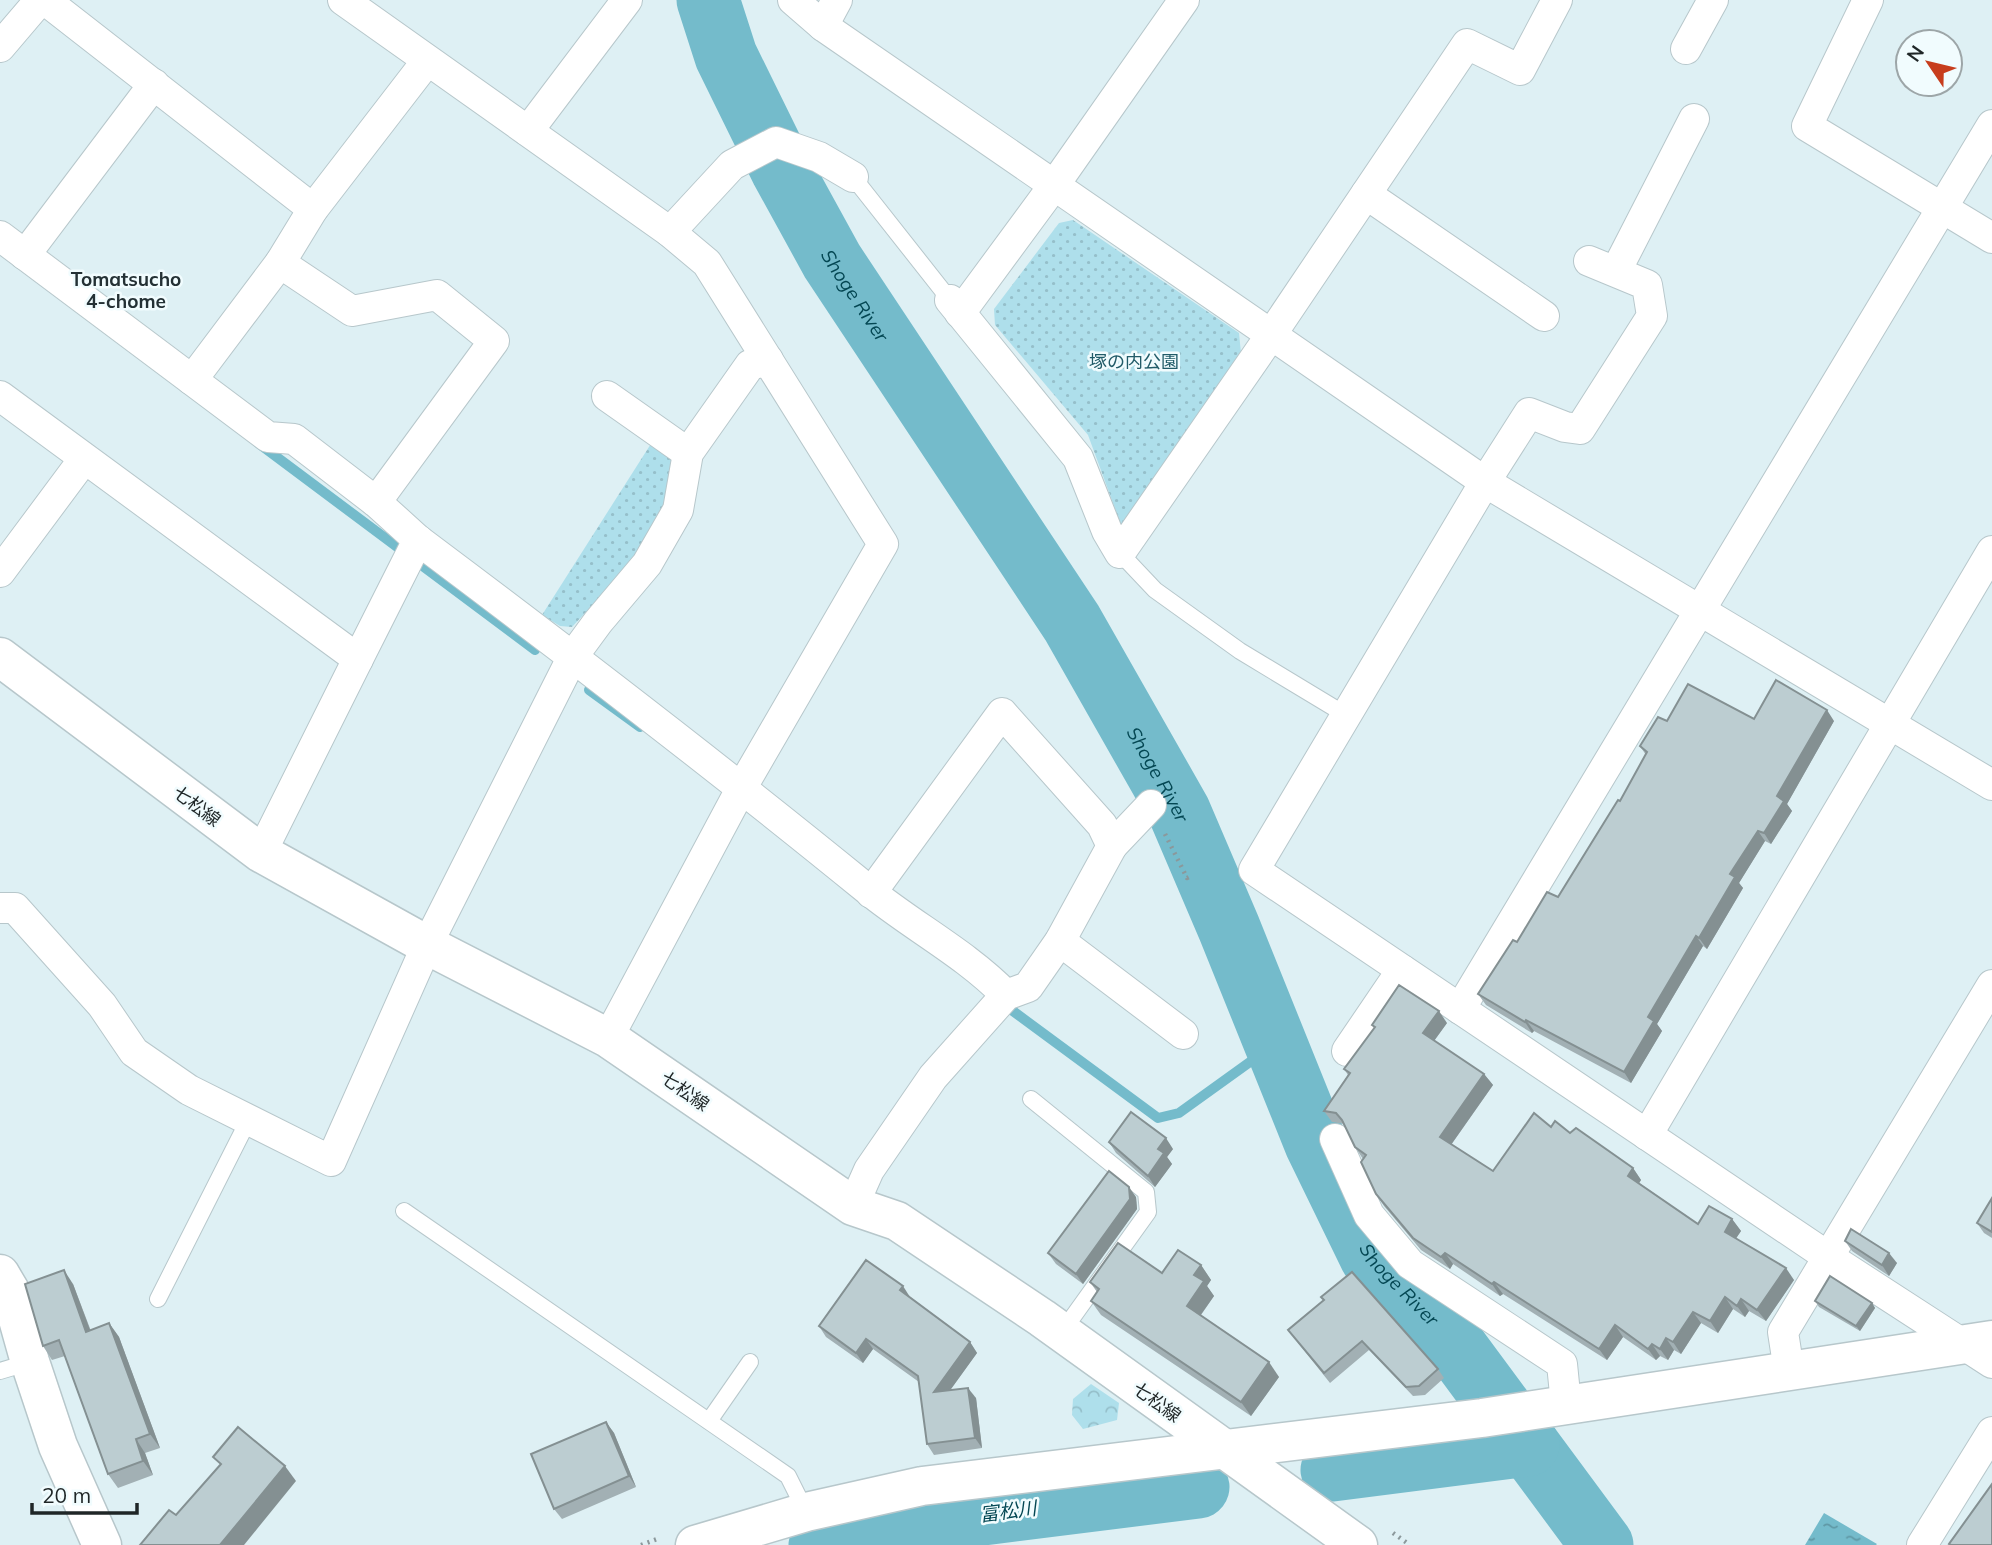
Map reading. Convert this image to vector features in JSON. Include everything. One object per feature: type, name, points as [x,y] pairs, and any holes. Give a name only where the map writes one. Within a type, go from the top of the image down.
[{"type":"street","points":[[0,47],[40,0]]},
{"type":"street","points":[[45,0],[313,209]]},
{"type":"street","points":[[343,0],[670,232],[707,263],[883,544],[742,787],[608,1038]]},
{"type":"street","points":[[528,131],[627,0]]},
{"type":"street","points":[[793,0],[830,13],[1055,184],[1485,482],[1992,785]]},
{"type":"street","points":[[1184,0],[1055,184],[955,306],[1078,458],[1107,531],[1120,552],[1271,335],[1467,44],[1520,70],[1557,0]]},
{"type":"street","points":[[1686,49],[1713,0]]},
{"type":"street","points":[[1868,0],[1807,125],[1992,238]]},
{"type":"street","points":[[192,380],[280,263],[313,209],[427,61]]},
{"type":"street","points":[[25,255],[154,84]]},
{"type":"street","points":[[1694,119],[1602,266],[1647,285],[1652,316],[1580,429],[1565,427],[1529,413],[1485,482],[1254,870],[1827,1256],[1982,1349]]},
{"type":"street","points":[[1460,1009],[1992,125]]},
{"type":"street","points":[[670,232],[732,165],[776,142],[819,157],[852,177]]},
{"type":"street","points":[[1366,194],[1544,316]]},
{"type":"street","points":[[0,236],[268,437],[293,439],[376,502],[418,540],[742,787],[871,893],[989,977],[1000,1000]]},
{"type":"street","points":[[280,263],[352,311],[437,295],[494,341],[376,502]]},
{"type":"street","points":[[0,908],[16,908],[102,1005],[134,1052],[189,1090],[331,1161],[427,945],[573,656],[597,621],[647,564],[678,510],[688,453],[750,365],[768,360]]},
{"type":"street","points":[[0,396],[358,659]]},
{"type":"street","points":[[607,396],[688,453]]},
{"type":"street","points":[[0,572],[85,459]]},
{"type":"street","points":[[261,853],[418,540]]},
{"type":"street","points":[[1647,1135],[1992,551]]},
{"type":"street","name":"七松線","points":[[0,657],[261,853],[427,945],[608,1038],[853,1206],[897,1221],[1062,1332],[1221,1448],[1362,1540]]},
{"type":"street","points":[[871,893],[1003,713],[1102,825],[1112,846]]},
{"type":"street","points":[[853,1206],[869,1170],[933,1077],[1000,1000],[1028,988],[1060,941],[1112,846],[1151,805]]},
{"type":"street","points":[[1060,941],[1183,1034]]},
{"type":"street","points":[[1348,1051],[1402,970]]},
{"type":"street","points":[[1788,1371],[1783,1332],[1992,985]]},
{"type":"street","points":[[1335,1139],[1369,1214],[1410,1264],[1562,1364],[1558,1406]]},
{"type":"street","points":[[0,1274],[10,1291],[15,1366],[58,1446],[102,1545]]},
{"type":"street","points":[[695,1545],[806,1513],[922,1486],[1482,1418],[1788,1371],[1982,1349]]},
{"type":"street","points":[[1923,1545],[1992,1432]]},
{"type":"lane","points":[[852,177],[955,306]]},
{"type":"lane","points":[[1120,552],[1155,590],[1166,598],[1240,651],[1346,715]]},
{"type":"lane","points":[[1031,1099],[1146,1192],[1148,1212],[1062,1332]]},
{"type":"lane","points":[[158,1299],[248,1121]]},
{"type":"lane","points":[[404,1211],[788,1476],[806,1513]]},
{"type":"lane","points":[[709,1421],[750,1362]]},
{"type":"path","points":[[1151,805],[1187,878],[1189,877]]},
{"type":"path","points":[[1362,1540],[1410,1545]]},
{"type":"green space","name":"塚の内公園","points":[[1073,220],[1239,333],[1241,353],[1121,525],[1088,435],[995,325],[994,309],[1059,223]]},
{"type":"green space","points":[[654,439],[676,464],[665,505],[633,562],[572,627],[560,626],[542,615]]},
{"type":"green space","points":[[1091,1384],[1119,1403],[1117,1420],[1083,1429],[1072,1415],[1073,1399]]},
{"type":"water","points":[[1824,1513],[1877,1544],[1805,1545]]},
{"type":"building","points":[[1776,680],[1827,710],[1777,796],[1784,801],[1764,833],[1758,831],[1730,874],[1735,877],[1648,1017],[1654,1021],[1624,1072],[1526,1020],[1525,1022],[1478,994],[1513,940],[1517,942],[1547,892],[1558,897],[1618,800],[1620,801],[1647,752],[1640,746],[1658,717],[1667,721],[1688,684],[1754,719]]},
{"type":"building","points":[[1399,985],[1439,1011],[1423,1033],[1484,1074],[1440,1137],[1493,1171],[1534,1113],[1551,1127],[1555,1121],[1570,1133],[1576,1128],[1633,1168],[1628,1176],[1698,1224],[1709,1206],[1732,1219],[1725,1232],[1786,1268],[1757,1310],[1741,1299],[1737,1306],[1725,1297],[1710,1321],[1693,1312],[1673,1342],[1666,1338],[1660,1349],[1652,1344],[1648,1349],[1615,1325],[1599,1349],[1494,1282],[1492,1284],[1445,1253],[1441,1257],[1413,1238],[1376,1194],[1361,1162],[1366,1155],[1355,1147],[1342,1120],[1336,1113],[1324,1111],[1350,1073],[1344,1069],[1375,1027],[1372,1025]]},
{"type":"building","points":[[1131,1112],[1166,1138],[1158,1149],[1164,1153],[1148,1176],[1109,1142]]},
{"type":"building","points":[[1109,1171],[1129,1187],[1130,1199],[1076,1274],[1048,1253]]},
{"type":"building","points":[[1992,1198],[1992,1232],[1977,1223]]},
{"type":"building","points":[[1851,1229],[1889,1253],[1882,1265],[1845,1241]]},
{"type":"building","points":[[1118,1243],[1162,1273],[1178,1250],[1201,1265],[1194,1275],[1204,1281],[1187,1306],[1269,1362],[1241,1402],[1091,1301],[1099,1289],[1090,1282]]},
{"type":"building","points":[[866,1260],[903,1286],[900,1290],[970,1342],[934,1392],[968,1388],[975,1438],[927,1444],[918,1376],[866,1339],[856,1353],[819,1326]]},
{"type":"building","points":[[64,1270],[86,1332],[109,1323],[150,1434],[136,1439],[143,1461],[108,1474],[59,1340],[43,1346],[25,1284]]},
{"type":"building","points":[[1352,1272],[1438,1369],[1419,1386],[1406,1387],[1362,1341],[1324,1373],[1288,1330],[1324,1300],[1321,1297]]},
{"type":"building","points":[[1830,1276],[1872,1303],[1856,1326],[1815,1301]]},
{"type":"building","points":[[606,1422],[629,1476],[554,1509],[531,1454]]},
{"type":"building","points":[[238,1427],[285,1466],[220,1545],[140,1545],[169,1510],[176,1515],[221,1464],[213,1457]]},
{"type":"building","points":[[1992,1484],[1992,1545],[1949,1544]]},
{"type":"waterway","name":"Shoge River","points":[[708,0],[726,56],[782,170],[832,261],[1072,623],[1179,811],[1316,1144],[1371,1257],[1443,1330],[1602,1545]]},
{"type":"waterway","points":[[258,443],[535,650]]},
{"type":"waterway","points":[[589,690],[640,727]]},
{"type":"waterway","points":[[1002,1003],[1158,1118],[1179,1113],[1275,1044]]},
{"type":"waterway","name":"富松川","points":[[1332,1470],[1528,1445]]},
{"type":"waterway","name":"富松川","points":[[820,1545],[879,1527],[1198,1487]]},
{"type":"district","name":"Tomatsucho 4-chome","points":[[126,290]]}]
